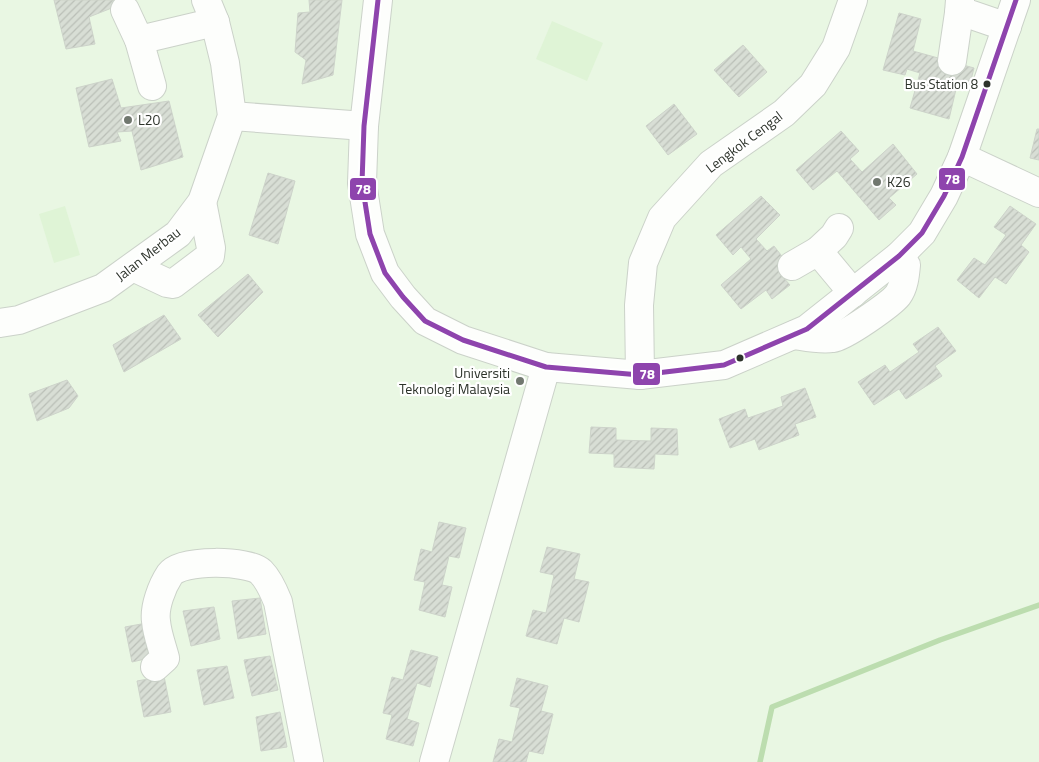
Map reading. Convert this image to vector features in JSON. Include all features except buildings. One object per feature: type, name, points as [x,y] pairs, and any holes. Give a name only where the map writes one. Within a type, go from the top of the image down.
[{"type":"street","points":[[378,0],[364,126],[362,183],[370,234],[384,273],[425,321],[463,340],[546,367],[640,375],[724,364],[794,335],[807,329],[899,256],[922,233],[944,196],[962,157],[1016,0]]},
{"type":"street","name":"Lengkok Cengal","points":[[640,375],[639,305],[643,263],[662,218],[711,164],[784,113],[813,85],[836,48],[853,0]]},
{"type":"street","points":[[959,6],[969,14],[1007,27]]},
{"type":"street","points":[[952,61],[959,6]]},
{"type":"street","points":[[125,10],[142,47],[152,86]]},
{"type":"street","points":[[139,40],[210,11]]},
{"type":"street","name":"Jalan Merbau","points":[[0,323],[19,320],[103,288],[178,234],[202,202],[232,116],[225,63],[210,11]]},
{"type":"street","points":[[232,116],[364,126]]},
{"type":"street","points":[[962,157],[1039,192]]},
{"type":"street","points":[[133,267],[173,284],[210,256],[211,248],[202,202]]},
{"type":"street","points":[[792,266],[818,251],[834,236],[839,228]]},
{"type":"street","points":[[818,251],[853,292]]},
{"type":"street","points":[[794,335],[816,339],[836,338],[869,318],[898,295],[905,280],[906,265],[899,256]]},
{"type":"street","points":[[434,762],[546,367]]},
{"type":"street","points":[[155,667],[165,658],[155,619],[159,597],[171,572],[188,564],[213,563],[238,564],[260,570],[272,588],[278,602],[309,762]]},
{"type":"shaded area","name":"Universiti Teknologi Malaysia","points":[[0,0],[1039,0],[1039,762],[0,762]]},
{"type":"shaded area","points":[[552,21],[603,43],[587,81],[536,59]]},
{"type":"shaded area","points":[[65,206],[80,255],[54,263],[39,214]]},
{"type":"waterway","points":[[760,762],[772,707],[940,640],[1039,605]]},
{"type":"transit line","name":"78","points":[[378,0],[364,126],[362,183],[370,234],[385,273],[403,297],[425,321],[463,340],[546,367],[640,375],[724,365],[807,329],[899,256],[922,233],[944,196],[962,157],[1016,0]]},
{"type":"place","name":"Bus Station 8","points":[[987,84]]},
{"type":"place","name":"L20","points":[[128,120]]},
{"type":"place","name":"K26","points":[[877,182]]},
{"type":"place","name":"Universiti Teknologi Malaysia","points":[[520,381]]}]
